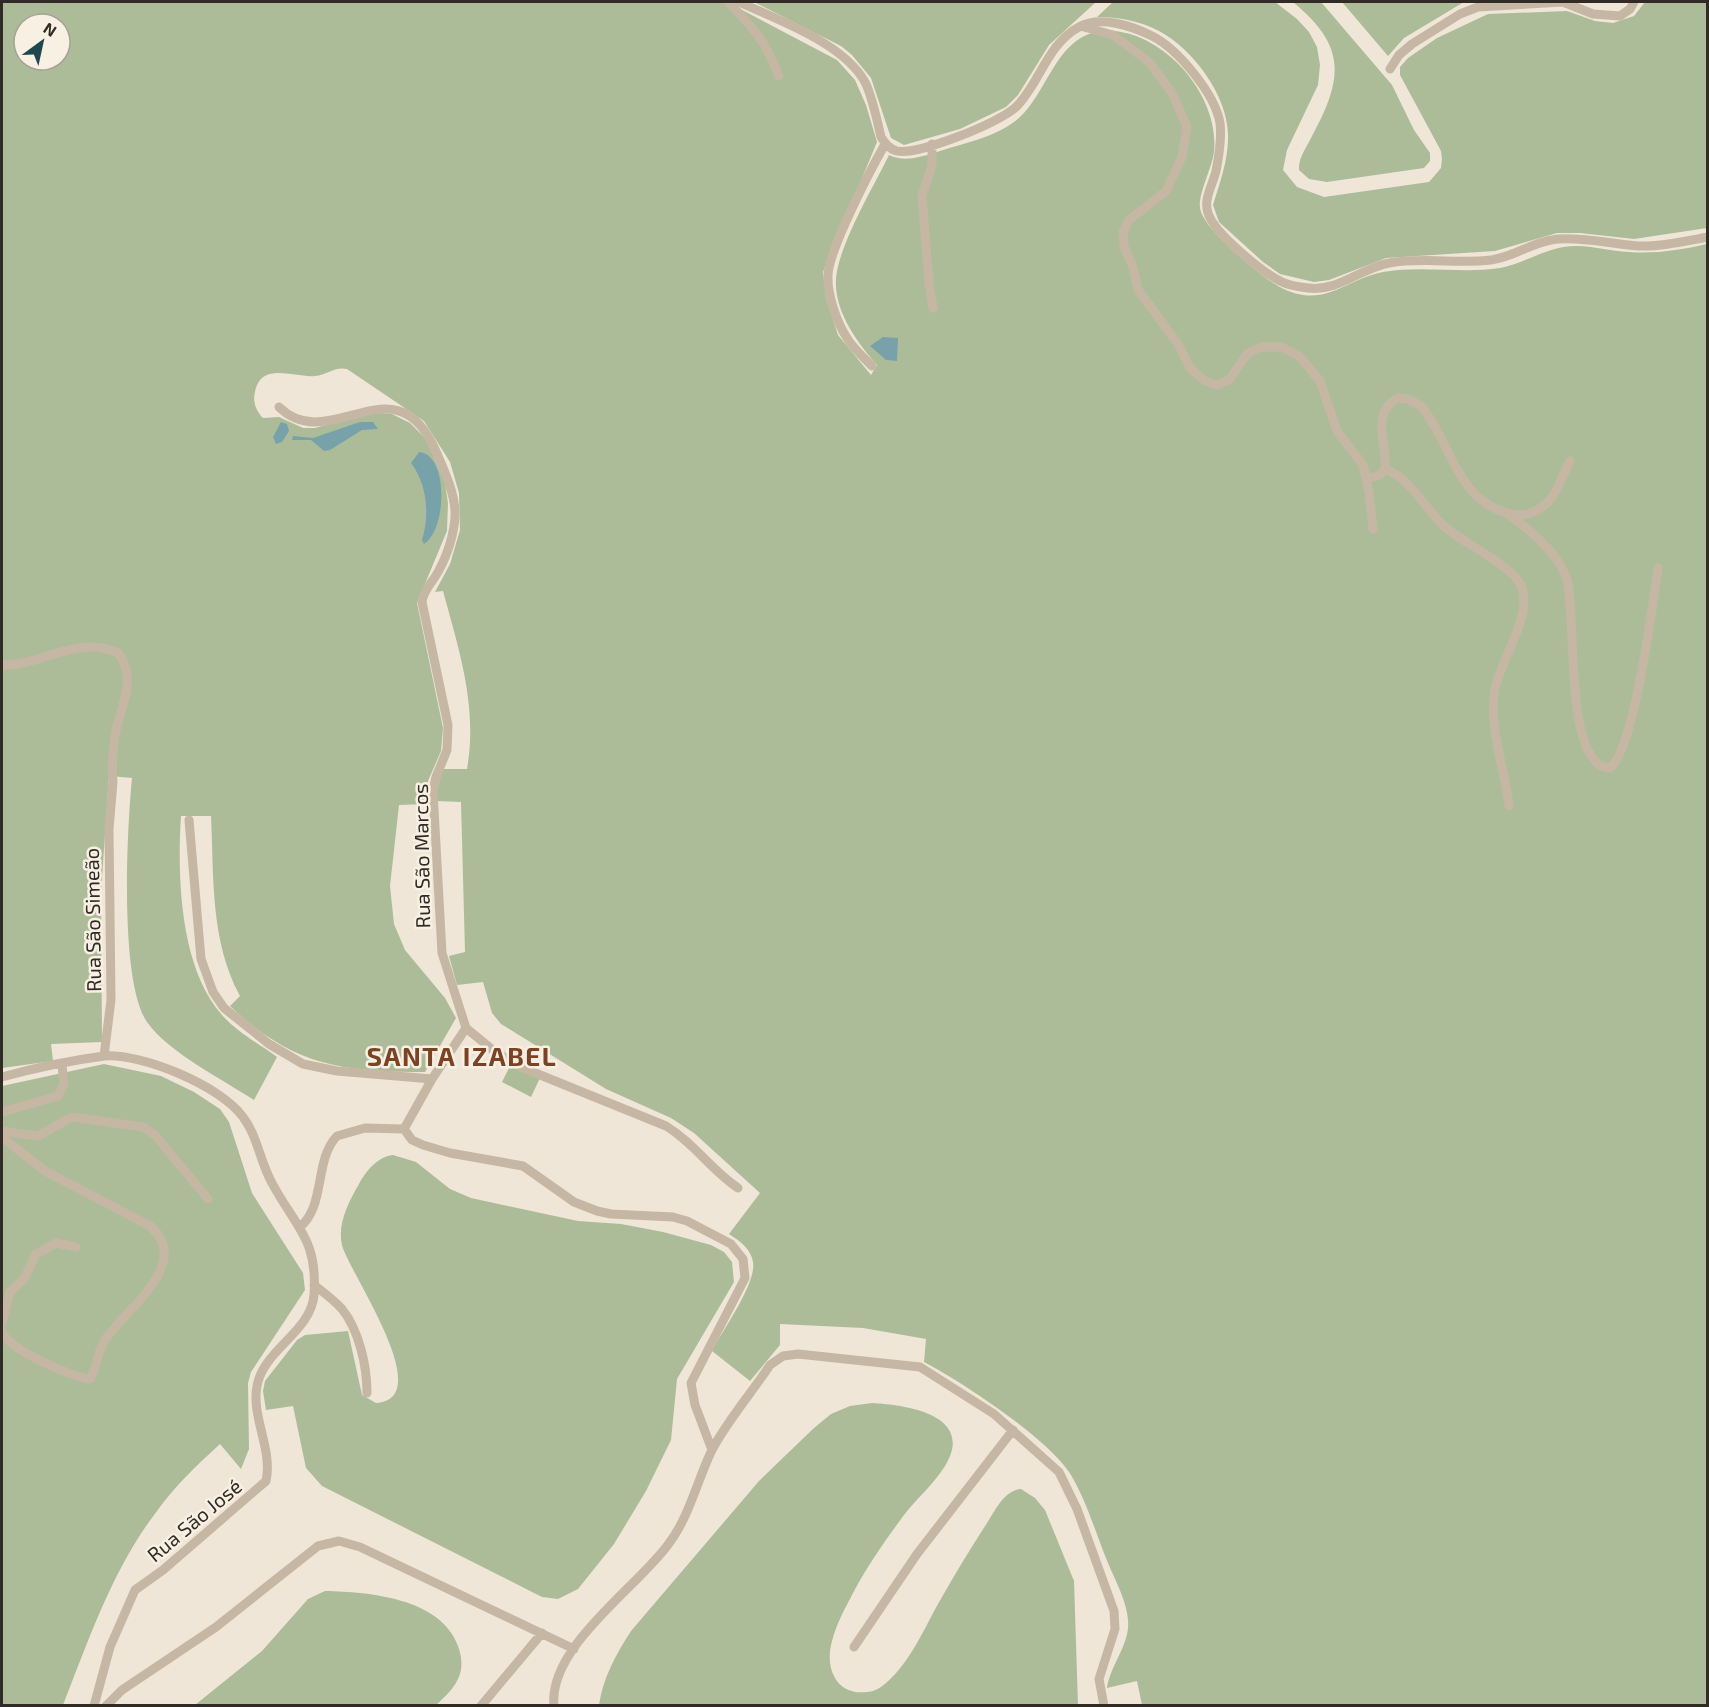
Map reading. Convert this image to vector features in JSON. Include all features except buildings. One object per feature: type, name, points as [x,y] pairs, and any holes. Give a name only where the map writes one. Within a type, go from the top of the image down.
[{"type":"street","points":[[728,2],[750,23],[766,45],[779,76]]},
{"type":"street","points":[[739,2],[837,51],[866,83],[885,144],[899,152],[969,132],[997,121],[1012,111],[1024,98],[1047,59],[1079,27],[1098,22],[1133,28],[1153,36],[1184,63],[1213,104],[1220,123],[1220,148],[1207,200],[1207,211],[1213,224],[1270,275],[1285,283],[1312,289],[1328,288],[1383,264],[1400,261],[1451,263],[1494,260],[1542,241],[1582,239],[1640,246],[1707,237]]},
{"type":"street","points":[[1389,69],[1405,49],[1460,14],[1478,7],[1563,2],[1593,15],[1620,16],[1630,9],[1634,2]]},
{"type":"street","points":[[1079,27],[1113,35],[1149,62],[1172,93],[1187,127],[1182,157],[1166,191],[1129,220],[1123,232],[1122,241],[1132,264],[1138,290],[1178,344],[1190,368],[1204,381],[1217,385],[1229,380],[1247,354],[1261,347],[1281,347],[1299,356],[1320,381],[1337,430],[1360,459],[1367,479],[1373,529]]},
{"type":"street","points":[[872,366],[853,347],[842,329],[829,287],[828,272],[852,211],[885,144]]},
{"type":"street","points":[[932,144],[932,165],[922,196],[933,308]]},
{"type":"street","points":[[1367,479],[1380,475],[1385,469],[1382,420],[1394,400],[1408,399],[1426,413],[1467,486],[1482,501],[1508,514],[1548,549],[1564,574],[1572,604],[1575,695],[1587,752],[1594,762],[1604,767],[1610,768],[1617,761],[1631,720],[1658,568]]},
{"type":"street","name":"Rua São Marcos","points":[[279,407],[292,418],[310,423],[327,422],[375,408],[389,408],[403,413],[415,420],[431,441],[450,490],[455,517],[450,540],[443,563],[422,602],[448,725],[447,750],[433,791],[442,953],[466,1028]]},
{"type":"street","points":[[1508,514],[1528,514],[1547,502],[1570,461]]},
{"type":"street","points":[[1385,469],[1406,479],[1445,527],[1513,575],[1525,595],[1522,618],[1504,658],[1495,690],[1498,748],[1509,806]]},
{"type":"street","name":"Rua São Simeão","points":[[2,665],[22,662],[68,648],[97,648],[118,653],[127,669],[128,683],[114,747],[109,829],[111,1000],[105,1056]]},
{"type":"street","points":[[189,820],[201,959],[208,981],[224,1008],[269,1044],[303,1064],[337,1071],[432,1079]]},
{"type":"street","points":[[404,1129],[432,1079],[466,1028],[494,1051],[523,1068],[674,1130],[691,1144],[712,1169],[738,1188]]},
{"type":"street","points":[[3,1076],[105,1056],[160,1066],[211,1090],[234,1107],[253,1133],[270,1180],[310,1243],[314,1285],[311,1308]]},
{"type":"street","points":[[2,1112],[55,1099],[64,1087],[62,1065]]},
{"type":"street","points":[[2,1131],[38,1136],[72,1117],[143,1127],[155,1135],[208,1199]]},
{"type":"street","points":[[300,1227],[309,1216],[328,1153],[337,1136],[365,1128],[404,1129]]},
{"type":"street","points":[[404,1129],[412,1140],[423,1145],[530,1169],[574,1202],[597,1211],[680,1219],[721,1237],[735,1248],[744,1264],[745,1278],[691,1383],[695,1405],[712,1450]]},
{"type":"street","points":[[2,1137],[45,1171],[150,1226],[160,1239],[163,1252],[157,1281],[104,1340],[90,1379],[22,1353],[4,1339],[2,1332]]},
{"type":"street","points":[[2,1323],[8,1295],[24,1279],[36,1254],[54,1243],[76,1247]]},
{"type":"street","points":[[314,1285],[340,1308],[352,1328],[362,1357],[367,1393]]},
{"type":"street","points":[[311,1308],[316,1301],[323,1298],[340,1308]]},
{"type":"street","name":"Rua São José","points":[[93,1706],[110,1647],[132,1594],[266,1481],[267,1466],[257,1386],[262,1372],[311,1308]]},
{"type":"street","points":[[554,1706],[555,1682],[574,1649],[588,1629],[668,1546],[690,1508],[712,1450],[773,1362],[783,1356],[798,1354],[920,1366],[977,1402],[1013,1430],[1059,1472],[1077,1509],[1113,1604],[1115,1629],[1099,1679],[1104,1706]]},
{"type":"street","points":[[854,1647],[917,1554],[1013,1430]]},
{"type":"street","points":[[106,1706],[123,1690],[216,1627],[315,1548],[330,1542],[343,1541],[355,1545],[574,1649]]},
{"type":"street","points":[[481,1706],[542,1633]]},
{"type":"green space","points":[[2,2],[727,2],[837,60],[855,80],[866,105],[877,142],[823,272],[826,298],[838,335],[871,375],[877,365],[848,325],[839,303],[836,279],[838,265],[850,233],[889,155],[908,159],[921,157],[998,132],[1027,110],[1066,50],[1079,39],[1095,32],[1115,31],[1135,36],[1154,45],[1172,58],[1187,74],[1200,92],[1209,111],[1214,132],[1214,152],[1200,202],[1203,217],[1221,239],[1246,262],[1278,286],[1294,293],[1320,295],[1369,276],[1398,270],[1500,268],[1566,247],[1582,246],[1649,252],[1678,250],[1707,244],[1707,1705],[1142,1705],[1137,1681],[1107,1688],[1127,1636],[1127,1612],[1077,1485],[1060,1461],[1044,1445],[1004,1412],[924,1362],[926,1339],[863,1328],[780,1324],[780,1345],[750,1381],[712,1351],[738,1307],[753,1271],[750,1253],[729,1234],[760,1193],[694,1133],[671,1118],[606,1089],[501,1024],[492,1013],[483,982],[457,985],[449,956],[465,952],[461,802],[436,801],[438,782],[444,769],[467,769],[470,723],[465,679],[455,635],[443,591],[435,592],[450,564],[460,530],[459,493],[450,462],[424,421],[347,369],[315,376],[271,374],[258,382],[254,396],[255,403],[263,418],[279,417],[303,428],[315,428],[374,412],[392,414],[410,423],[426,439],[445,483],[448,503],[447,531],[417,603],[443,728],[441,751],[428,781],[427,804],[399,805],[390,886],[394,924],[405,950],[445,998],[456,1018],[425,1072],[368,1070],[320,1062],[275,1042],[253,1026],[230,1006],[240,996],[230,975],[218,931],[211,816],[181,816],[181,893],[184,921],[197,973],[208,995],[222,1015],[241,1032],[277,1057],[254,1100],[182,1055],[147,1022],[138,1002],[132,974],[127,904],[128,832],[132,778],[109,776],[101,893],[102,1042],[51,1044],[53,1061],[2,1068]]},
{"type":"green space","points":[[754,2],[1096,2],[1049,45],[1018,95],[1006,107],[960,129],[904,145],[891,138],[871,78],[852,55],[841,46]]},
{"type":"green space","points":[[1113,2],[1275,2],[1297,19],[1309,32],[1317,47],[1320,65],[1318,85],[1287,150],[1283,170],[1297,187],[1324,197],[1429,182],[1441,168],[1441,151],[1400,75],[1400,67],[1408,58],[1437,38],[1488,14],[1567,11],[1595,21],[1613,23],[1634,16],[1645,2],[1707,2],[1707,228],[1634,239],[1557,233],[1495,251],[1386,258],[1329,280],[1314,282],[1280,274],[1263,262],[1219,222],[1213,205],[1226,161],[1228,143],[1226,119],[1215,89],[1196,61],[1172,39],[1159,31],[1129,20],[1097,17]]},
{"type":"green space","points":[[1293,2],[1321,2],[1392,85],[1414,130],[1430,153],[1430,161],[1424,168],[1327,182],[1309,179],[1299,170],[1301,157],[1323,115],[1330,96],[1334,79],[1334,63],[1331,48],[1323,33]]},
{"type":"green space","points":[[1342,2],[1464,2],[1404,38],[1388,56]]},
{"type":"green space","points":[[104,1064],[161,1076],[194,1092],[220,1109],[229,1122],[252,1193],[303,1273],[305,1290],[251,1372],[248,1383],[249,1449],[241,1469],[220,1444],[164,1502],[141,1533],[115,1580],[63,1705],[2,1706],[2,1086]]},
{"type":"green space","points":[[511,1064],[540,1078],[531,1097],[502,1082]]},
{"type":"green space","points":[[393,1155],[416,1162],[450,1189],[471,1198],[578,1221],[621,1224],[663,1232],[711,1245],[724,1252],[732,1262],[734,1282],[677,1379],[671,1440],[646,1491],[614,1544],[578,1589],[558,1599],[542,1597],[322,1486],[306,1468],[293,1406],[266,1410],[263,1391],[265,1381],[297,1340],[305,1335],[348,1331],[362,1395],[376,1403],[393,1396],[398,1380],[395,1358],[385,1332],[342,1245],[341,1229],[351,1198],[362,1179],[377,1162]]},
{"type":"green space","points":[[872,1403],[919,1410],[933,1416],[945,1424],[952,1435],[952,1449],[941,1473],[904,1515],[876,1554],[848,1604],[831,1645],[831,1666],[836,1679],[845,1688],[862,1692],[878,1689],[891,1679],[916,1645],[953,1578],[997,1507],[1010,1493],[1021,1489],[1035,1498],[1045,1510],[1074,1581],[1078,1705],[599,1705],[611,1666],[631,1631],[759,1481],[831,1414],[850,1406]]},
{"type":"green space","points":[[325,1591],[382,1596],[420,1608],[436,1617],[449,1630],[461,1656],[460,1672],[454,1686],[436,1705],[195,1705],[262,1651],[308,1599]]},
{"type":"water","points":[[883,337],[898,338],[897,361],[886,360],[870,346]]},
{"type":"water","points":[[281,422],[287,424],[289,431],[282,442],[276,444],[273,437]]},
{"type":"water","points":[[360,422],[373,422],[378,429],[362,430],[330,450],[324,451],[311,440],[292,440],[293,436],[313,438]]},
{"type":"water","points":[[419,452],[429,456],[436,465],[441,493],[437,524],[432,536],[424,544],[422,540],[426,510],[424,490],[411,463]]},
{"type":"district","name":"SANTA IZABEL","points":[[462,1055]]}]
